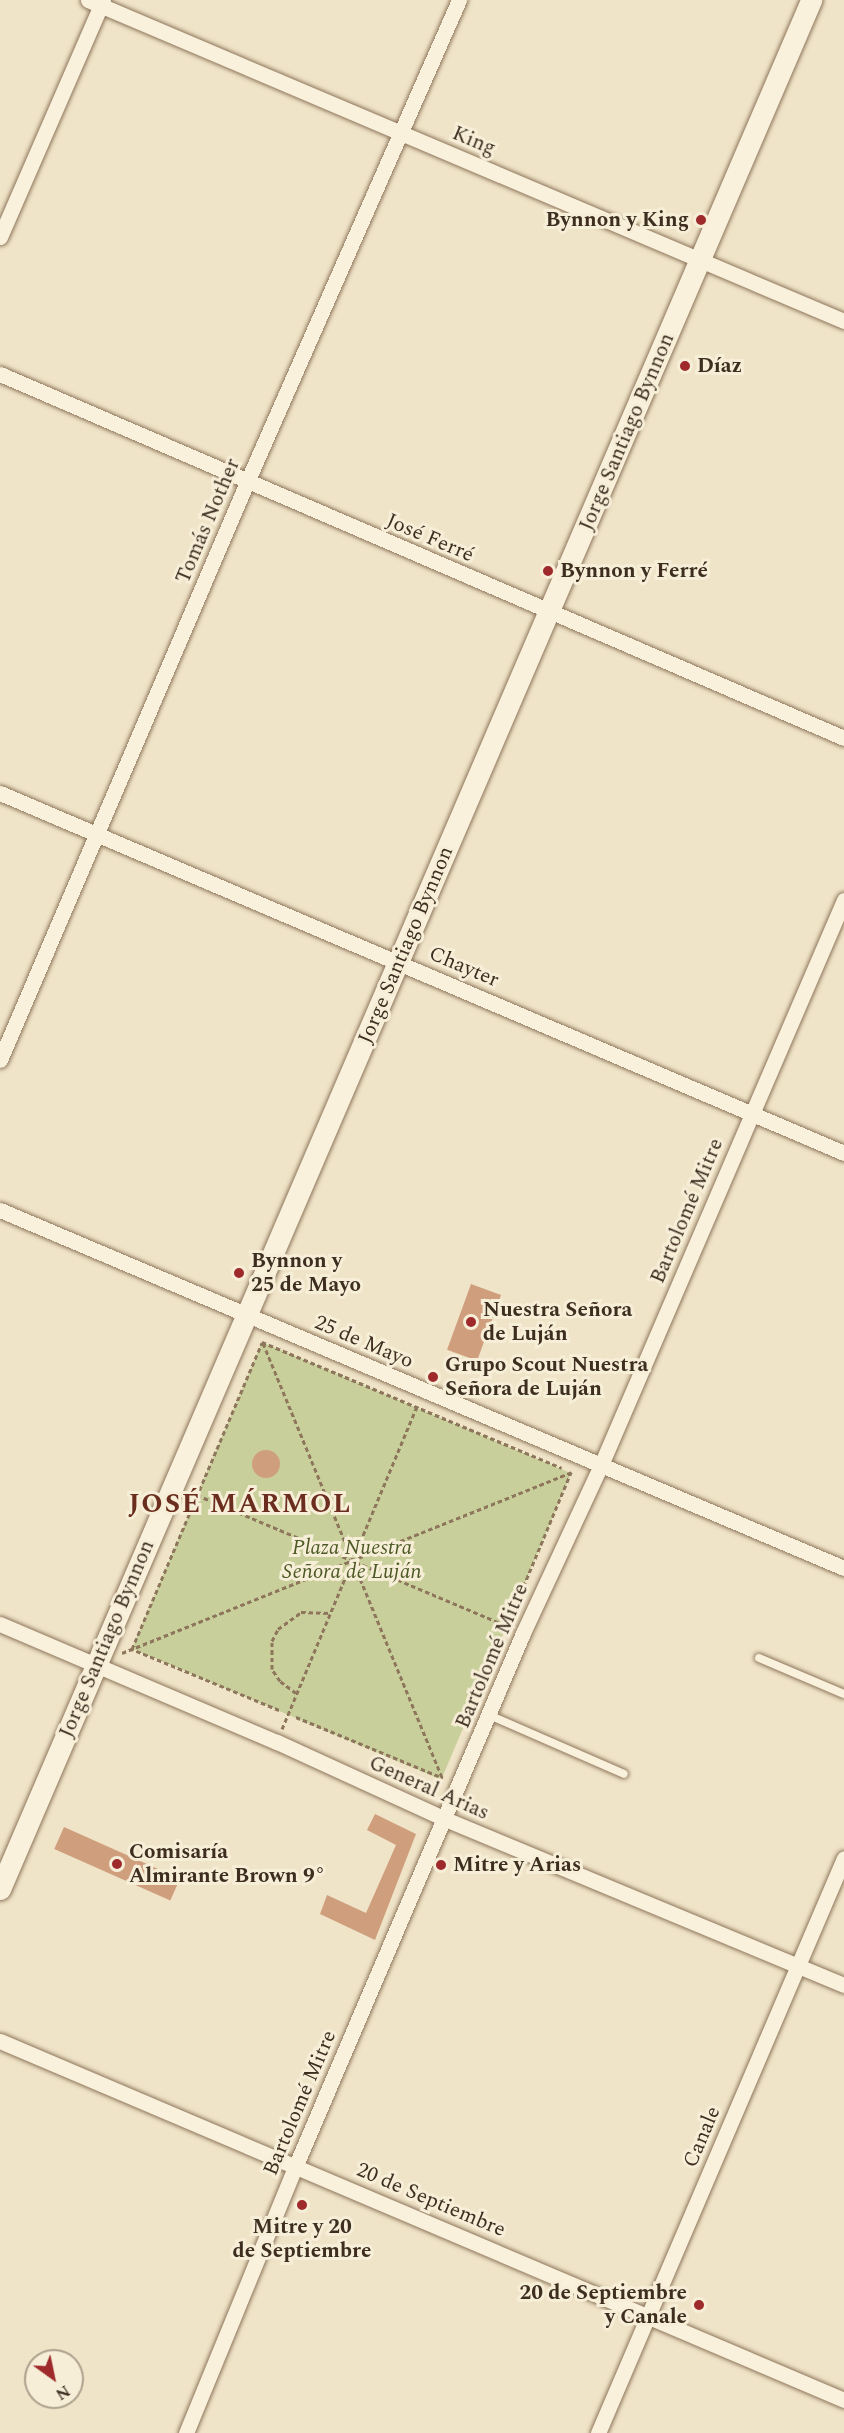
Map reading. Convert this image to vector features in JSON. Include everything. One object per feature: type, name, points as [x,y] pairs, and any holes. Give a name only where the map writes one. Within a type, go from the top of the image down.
[{"type":"street","name":"Tomás Nother","points":[[0,1060],[247,482],[459,0]]},
{"type":"street","name":"Jorge Santiago Bynnon","points":[[0,1889],[811,0]]},
{"type":"street","name":"King","points":[[97,2],[400,134],[844,321]]},
{"type":"street","points":[[0,237],[97,2]]},
{"type":"street","name":"José Ferré","points":[[0,374],[844,738]]},
{"type":"street","name":"Chayter","points":[[0,793],[844,1153]]},
{"type":"street","name":"Bartolomé Mitre","points":[[186,2433],[296,2166],[446,1819],[523,1633],[601,1465],[844,900]]},
{"type":"street","name":"25 de Mayo","points":[[0,1210],[844,1568]]},
{"type":"street","name":"General Arias","points":[[0,1624],[277,1742],[446,1819],[844,1985]]},
{"type":"street","name":"Canale","points":[[598,2433],[844,1857]]},
{"type":"street","name":"20 de Septiembre","points":[[0,2041],[844,2400]]},
{"type":"lane","points":[[759,1658],[844,1694]]},
{"type":"lane","points":[[489,1715],[624,1774]]},
{"type":"path","points":[[246,1315],[262,1342],[453,1802]]},
{"type":"path","points":[[262,1342],[572,1472]]},
{"type":"path","points":[[132,1649],[262,1342]]},
{"type":"path","points":[[277,1742],[424,1391]]},
{"type":"path","points":[[97,1665],[572,1472],[601,1465]]},
{"type":"path","points":[[502,1637],[572,1472]]},
{"type":"path","points":[[173,1485],[523,1633]]},
{"type":"path","points":[[296,1693],[280,1681],[272,1669],[272,1641],[278,1629],[294,1616],[314,1610],[330,1613]]},
{"type":"path","points":[[132,1649],[279,1710]]},
{"type":"path","points":[[296,1717],[442,1779]]},
{"type":"path","points":[[442,1779],[447,1768]]},
{"type":"green space","name":"Plaza Nuestra Señora de Luján","points":[[262,1342],[571,1473],[441,1780],[132,1649]]},
{"type":"building","name":"Nuestra Señora de Luján","points":[[471,1284],[501,1295],[477,1361],[447,1350]]},
{"type":"building","points":[[266,1450],[276,1454],[280,1464],[276,1474],[266,1478],[256,1474],[252,1464],[256,1454]]},
{"type":"building","points":[[375,1814],[416,1834],[375,1940],[320,1914],[327,1895],[366,1913],[396,1845],[367,1830]]},
{"type":"building","name":"Comisaría Almirante Brown 9°","points":[[64,1827],[180,1879],[170,1901],[54,1849]]},
{"type":"place","name":"Bynnon y King","points":[[701,220]]},
{"type":"place","name":"Díaz","points":[[685,366]]},
{"type":"place","name":"Bynnon y Ferré","points":[[548,571]]},
{"type":"place","name":"Bynnon y 25 de Mayo","points":[[239,1273]]},
{"type":"place","name":"Nuestra Señora de Luján","points":[[471,1322]]},
{"type":"place","name":"Grupo Scout Nuestra Señora de Luján","points":[[433,1377]]},
{"type":"place","name":"Comisaría Almirante Brown 9°","points":[[117,1864]]},
{"type":"place","name":"Mitre y Arias","points":[[441,1865]]},
{"type":"place","name":"Mitre y 20 de Septiembre","points":[[302,2205]]},
{"type":"place","name":"20 de Septiembre y Canale","points":[[699,2305]]},
{"type":"district","name":"JOSÉ MÁRMOL","points":[[240,1505]]}]
